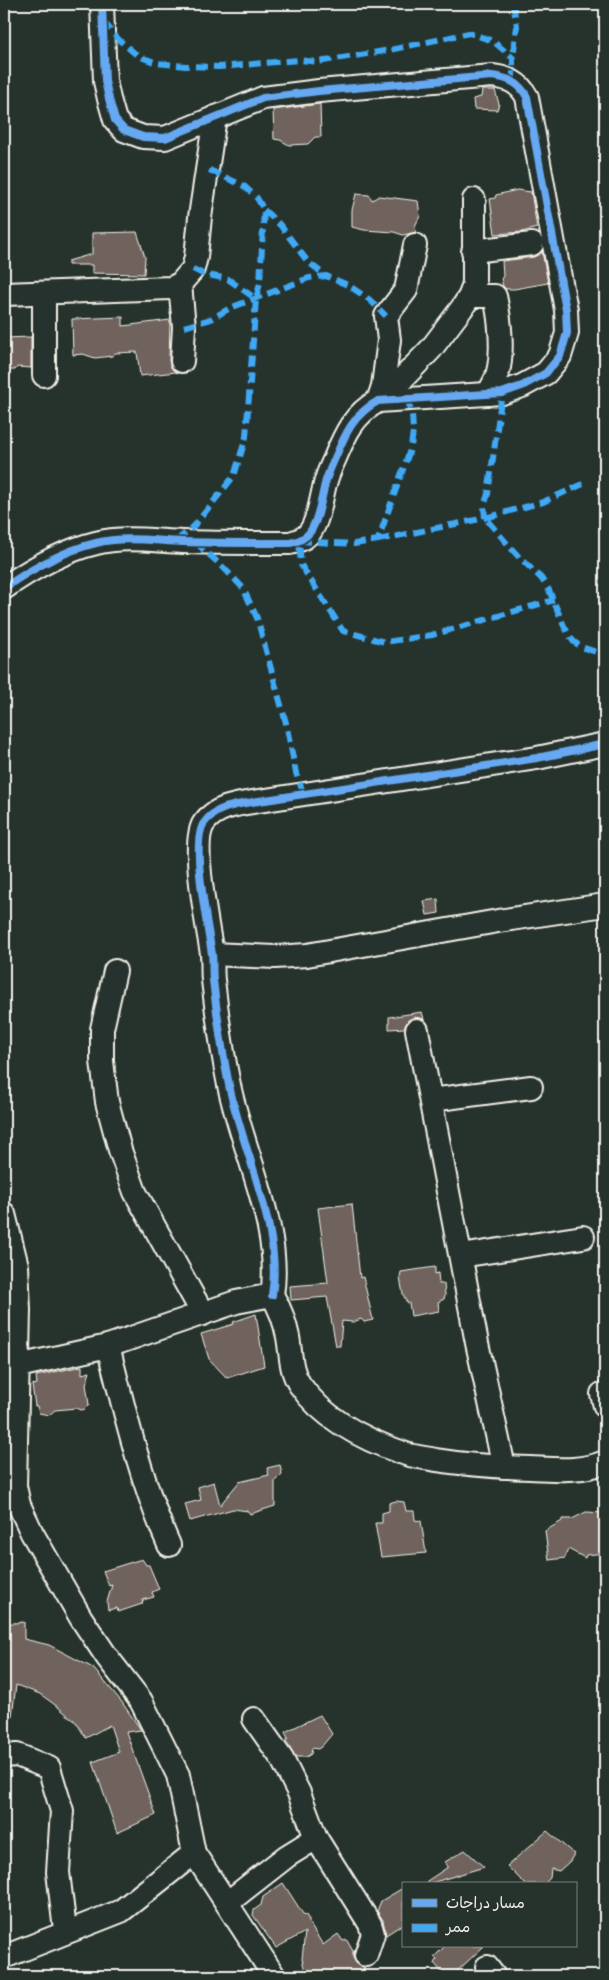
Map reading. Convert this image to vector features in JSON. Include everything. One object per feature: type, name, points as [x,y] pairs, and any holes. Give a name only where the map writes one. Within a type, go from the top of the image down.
[{"type":"street","points":[[4,588],[43,564],[73,550],[96,543],[123,540],[236,544],[290,543],[298,541],[310,531],[314,523],[326,480],[345,432],[356,417],[367,407],[386,400],[502,393],[522,386],[546,373],[560,356],[567,333],[563,294],[527,97],[523,90],[513,81],[492,76],[319,91],[263,98],[165,138],[143,137],[124,130],[115,120],[105,82],[102,4]]},
{"type":"street","points":[[4,294],[171,288],[180,284],[193,269],[196,257],[215,117]]},
{"type":"street","points":[[386,400],[402,379],[431,349],[470,296],[474,284],[474,200]]},
{"type":"street","points":[[473,251],[532,244]]},
{"type":"street","points":[[386,400],[383,386],[389,340],[386,316],[406,290],[415,245]]},
{"type":"street","points":[[180,284],[184,327],[182,361]]},
{"type":"street","points":[[44,294],[44,375]]},
{"type":"street","points":[[470,296],[495,296],[500,315],[501,340],[497,376],[488,394]]},
{"type":"street","points":[[605,744],[537,758],[226,807],[212,814],[203,824],[199,839],[207,929],[229,1086],[266,1214],[275,1276],[272,1295],[279,1306],[284,1320],[291,1363],[298,1383],[312,1400],[333,1419],[362,1435],[407,1455],[458,1463],[571,1470],[597,1466],[605,1462]]},
{"type":"street","points":[[212,954],[275,957],[307,955],[498,921],[605,905]]},
{"type":"street","points":[[115,971],[102,1029],[102,1061],[107,1102],[134,1192],[203,1314]]},
{"type":"street","points":[[417,1030],[477,1343],[504,1467]]},
{"type":"street","points":[[431,1100],[531,1087]]},
{"type":"street","points":[[4,1214],[17,1266],[19,1310],[15,1486],[19,1505],[32,1533],[80,1618],[141,1701],[178,1775],[194,1853],[274,1976]]},
{"type":"street","points":[[461,1256],[583,1237]]},
{"type":"street","points":[[18,1366],[108,1346],[236,1302],[272,1295]]},
{"type":"street","points":[[108,1346],[130,1429],[156,1515],[169,1545]]},
{"type":"street","points":[[254,1718],[282,1759],[299,1793],[316,1838],[370,1924],[373,1934],[366,1955]]},
{"type":"street","points":[[4,1756],[17,1755],[49,1768],[62,1811],[58,1872],[64,1922],[69,1931]]},
{"type":"street","points":[[227,1903],[287,1856],[316,1838]]},
{"type":"street","points":[[4,1957],[121,1911],[194,1853]]},
{"type":"building","points":[[482,90],[495,90],[499,104],[497,110],[474,109],[473,99],[481,97]]},
{"type":"building","points":[[320,104],[321,137],[315,137],[308,144],[289,145],[274,139],[273,110]]},
{"type":"building","points":[[517,190],[531,192],[537,228],[522,232],[495,234],[490,199],[495,198],[496,195]]},
{"type":"building","points":[[356,194],[369,195],[372,200],[379,196],[418,201],[420,216],[415,226],[416,232],[403,235],[394,232],[364,230],[352,227],[352,210]]},
{"type":"building","points":[[137,232],[145,257],[144,274],[92,273],[92,265],[68,265],[68,261],[92,254],[92,233]]},
{"type":"building","points":[[542,252],[548,283],[514,289],[506,289],[503,286],[501,279],[503,276],[502,261],[534,257]]},
{"type":"building","points":[[123,317],[123,326],[170,320],[169,361],[171,367],[176,372],[140,376],[137,352],[115,353],[112,356],[95,358],[83,354],[73,355],[72,319]]},
{"type":"building","points":[[31,337],[31,368],[17,367],[15,370],[6,370],[5,338]]},
{"type":"building","points":[[438,899],[439,913],[427,915],[424,901]]},
{"type":"building","points":[[422,1012],[424,1019],[414,1017],[408,1020],[404,1028],[389,1029],[389,1017]]},
{"type":"building","points":[[352,1204],[360,1278],[363,1277],[373,1320],[364,1322],[361,1319],[353,1322],[342,1321],[340,1346],[336,1346],[327,1297],[291,1300],[290,1286],[328,1283],[318,1208]]},
{"type":"building","points":[[435,1267],[435,1274],[438,1273],[439,1284],[444,1284],[445,1295],[444,1299],[438,1302],[439,1311],[411,1316],[409,1303],[407,1303],[403,1294],[400,1278],[401,1272]]},
{"type":"building","points":[[256,1314],[264,1366],[227,1378],[209,1359],[201,1334],[234,1324],[233,1322]]},
{"type":"building","points":[[82,1366],[82,1374],[90,1372],[86,1384],[89,1405],[81,1410],[77,1408],[55,1410],[49,1415],[39,1413],[37,1406],[35,1406],[32,1385],[37,1384],[36,1376]]},
{"type":"building","points":[[280,1465],[282,1474],[275,1481],[275,1506],[250,1514],[248,1511],[233,1509],[190,1521],[185,1504],[201,1500],[198,1487],[214,1482],[220,1505],[239,1482],[269,1475],[267,1468]]},
{"type":"building","points":[[396,1501],[404,1502],[406,1511],[414,1511],[415,1520],[421,1521],[426,1553],[381,1557],[375,1523],[382,1523],[382,1513],[389,1511],[389,1503]]},
{"type":"building","points":[[586,1512],[605,1513],[605,1553],[586,1555],[585,1558],[568,1549],[565,1558],[549,1560],[545,1531],[562,1521],[562,1519],[572,1519]]},
{"type":"building","points":[[142,1559],[146,1565],[149,1565],[159,1589],[152,1592],[154,1597],[143,1600],[142,1604],[118,1612],[117,1608],[108,1610],[107,1602],[112,1585],[109,1586],[103,1571]]},
{"type":"building","points":[[24,1622],[24,1639],[49,1645],[93,1668],[121,1701],[141,1730],[126,1732],[156,1815],[117,1833],[93,1762],[119,1752],[110,1725],[86,1738],[76,1722],[58,1707],[40,1694],[16,1685],[11,1724],[4,1723],[4,1624]]},
{"type":"building","points":[[320,1715],[332,1734],[318,1749],[312,1748],[311,1754],[306,1757],[296,1757],[286,1741],[288,1738],[285,1732]]},
{"type":"building","points":[[547,1831],[574,1854],[570,1861],[559,1871],[551,1869],[550,1878],[546,1882],[523,1882],[507,1866]]},
{"type":"building","points":[[465,1850],[484,1867],[435,1882],[427,1882],[448,1867],[445,1862]]},
{"type":"building","points":[[283,1883],[303,1914],[306,1915],[323,1945],[338,1934],[343,1941],[346,1939],[353,1951],[353,1958],[356,1963],[365,1968],[363,1970],[369,1976],[308,1976],[302,1959],[305,1932],[276,1948],[253,1915],[254,1910],[261,1905],[263,1897]]},
{"type":"building","points":[[402,1889],[402,1925],[386,1935],[383,1920],[377,1911],[381,1901]]},
{"type":"building","points":[[443,1948],[482,1948],[452,1976],[445,1976],[434,1963],[437,1959],[434,1957]]},
{"type":"marked path","points":[[513,4],[517,26],[513,58]]},
{"type":"marked path","points":[[103,21],[119,40],[138,56],[157,63],[185,66],[219,67],[299,60],[318,62],[390,50],[469,33],[493,41],[513,58],[513,81]]},
{"type":"marked path","points":[[176,541],[194,526],[234,476],[246,437],[256,299],[260,283],[264,210],[257,198],[244,186],[207,169]]},
{"type":"marked path","points":[[264,210],[280,225],[308,262],[326,276]]},
{"type":"marked path","points":[[193,269],[203,274],[228,279],[256,299]]},
{"type":"marked path","points":[[184,327],[211,319],[230,308],[309,278],[326,276],[348,285],[370,300],[386,316]]},
{"type":"marked path","points":[[378,540],[485,518],[484,506],[488,494],[502,393]]},
{"type":"marked path","points":[[407,398],[412,414],[413,431],[411,447],[378,540],[354,544],[299,541],[301,565],[343,631],[385,642],[432,635],[554,600]]},
{"type":"marked path","points":[[583,484],[543,502],[485,518],[518,556],[541,578],[549,590],[564,626],[573,641],[581,647],[605,655]]},
{"type":"marked path","points":[[195,542],[243,588],[257,618],[286,723],[296,773],[304,795]]},
{"type":"cycle path","points":[[4,588],[25,574],[60,556],[84,546],[107,541],[128,539],[290,543],[301,539],[310,532],[316,521],[327,477],[351,425],[370,406],[378,401],[502,393],[522,386],[546,373],[560,356],[567,333],[566,310],[527,97],[517,84],[492,76],[319,91],[263,98],[165,138],[143,137],[124,130],[115,120],[105,81],[102,4]]},
{"type":"cycle path","points":[[272,1295],[274,1270],[272,1243],[267,1217],[235,1110],[226,1072],[220,1033],[213,980],[212,954],[199,866],[200,833],[204,823],[209,817],[222,809],[236,805],[537,758],[605,744]]}]
